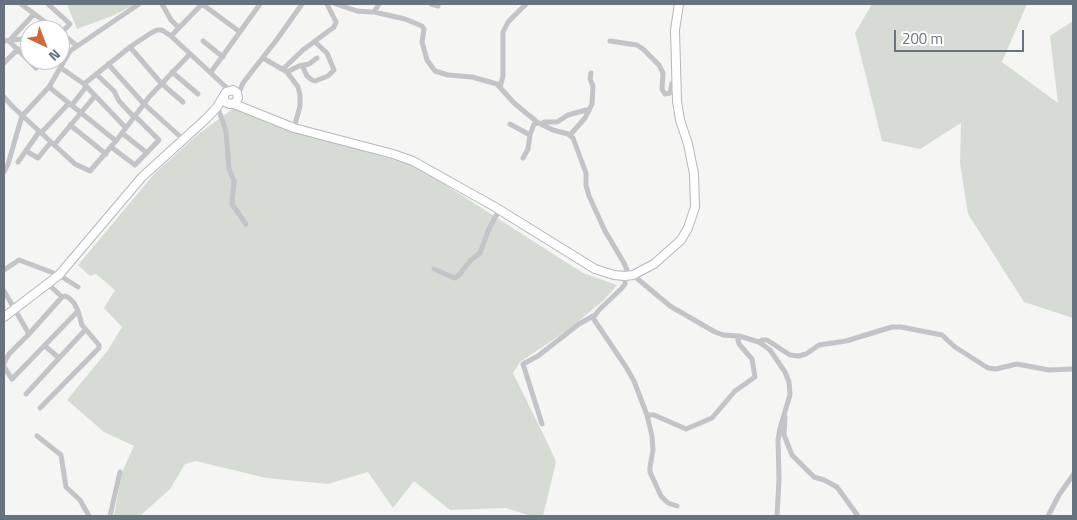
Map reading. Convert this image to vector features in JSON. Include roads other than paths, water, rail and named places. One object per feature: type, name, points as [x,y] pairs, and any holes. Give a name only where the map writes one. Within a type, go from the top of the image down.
[{"type":"street","points":[[22,4],[40,20]]},
{"type":"street","points":[[48,4],[66,20]]},
{"type":"street","points":[[70,51],[76,45],[139,4]]},
{"type":"street","points":[[162,4],[171,20],[179,28]]},
{"type":"street","points":[[210,72],[223,57],[260,4]]},
{"type":"street","points":[[4,317],[59,275],[148,170],[243,83],[302,4]]},
{"type":"street","points":[[285,70],[303,50],[336,25],[328,4]]},
{"type":"street","points":[[338,4],[357,11],[374,12],[405,19],[422,26],[424,29],[422,42],[427,60],[435,71],[448,75],[483,79],[500,87],[514,102],[540,124],[570,135],[575,141],[586,173],[586,186],[589,196],[605,231],[629,275],[670,306],[702,325],[724,336],[737,336],[759,342],[770,350],[788,378],[790,389],[784,432],[790,452],[809,474],[837,487],[858,516]]},
{"type":"street","points":[[374,12],[379,4]]},
{"type":"street","points":[[431,4],[438,6]]},
{"type":"street","points":[[500,87],[503,76],[504,32],[508,22],[526,4]]},
{"type":"street","points":[[231,94],[225,102],[294,128],[413,161],[499,210],[595,269],[607,274],[629,275],[654,264],[675,246],[685,234],[692,217],[696,190],[694,174],[678,110],[675,30],[679,4]]},
{"type":"street","points":[[171,36],[199,5],[240,32]]},
{"type":"street","points":[[7,41],[34,14]]},
{"type":"street","points":[[18,162],[40,133],[70,104],[96,74],[130,47],[157,30],[162,30],[171,36],[238,101],[207,118]]},
{"type":"street","points":[[7,41],[20,39]]},
{"type":"street","points":[[70,40],[76,45]]},
{"type":"street","points":[[203,40],[223,57]]},
{"type":"street","points":[[4,63],[18,50],[7,41]]},
{"type":"street","points":[[610,41],[637,45],[644,49],[663,72],[662,89],[666,94],[670,93],[672,83],[677,82]]},
{"type":"street","points":[[302,65],[307,76],[312,80],[324,78],[334,70],[327,54],[316,42]]},
{"type":"street","points":[[130,47],[161,83],[183,102]]},
{"type":"street","points":[[4,97],[12,108],[52,144],[75,164],[89,171],[106,154],[161,83],[190,54]]},
{"type":"street","points":[[263,58],[285,70],[298,86],[300,106],[294,128]]},
{"type":"street","points":[[285,70],[309,64],[317,58]]},
{"type":"street","points":[[108,64],[144,104],[183,139]]},
{"type":"street","points":[[4,172],[22,116],[49,87],[60,70]]},
{"type":"street","points":[[64,70],[85,86],[126,128]]},
{"type":"street","points":[[172,72],[198,94]]},
{"type":"street","points":[[570,135],[589,111],[592,104],[593,86],[590,79],[591,73]]},
{"type":"street","points":[[96,74],[114,91],[119,101],[160,140],[135,165],[111,147]]},
{"type":"street","points":[[49,87],[116,141]]},
{"type":"street","points":[[231,94],[248,110]]},
{"type":"street","points":[[26,151],[38,158],[70,126],[95,96]]},
{"type":"street","points":[[523,158],[528,149],[534,124],[557,122],[568,115],[586,110],[589,111]]},
{"type":"street","points":[[219,111],[226,131],[229,169],[234,181],[232,204],[246,224]]},
{"type":"street","points":[[510,124],[530,136]]},
{"type":"street","points":[[70,126],[106,154]]},
{"type":"street","points":[[122,133],[147,153]]},
{"type":"street","points":[[434,269],[455,278],[458,276],[470,260],[480,253],[488,231],[499,210]]},
{"type":"street","points":[[4,270],[19,260],[59,275],[78,287]]},
{"type":"street","points":[[542,424],[523,364],[538,356],[579,324],[593,316],[621,289],[629,275]]},
{"type":"street","points":[[40,408],[99,348],[99,345],[82,325],[74,303],[70,298],[62,297],[48,284]]},
{"type":"street","points":[[4,291],[29,334]]},
{"type":"street","points":[[4,363],[8,354],[62,297]]},
{"type":"street","points":[[4,367],[12,379],[78,310]]},
{"type":"street","points":[[593,316],[630,373],[647,415],[653,444],[650,472],[661,496],[668,503],[677,506]]},
{"type":"street","points":[[759,342],[767,340],[790,354],[799,356],[806,354],[819,345],[846,341],[892,327],[901,327],[942,335],[954,347],[988,368],[1000,369],[1017,364],[1049,370],[1073,369]]},
{"type":"street","points":[[26,394],[86,330]]},
{"type":"street","points":[[647,415],[654,415],[686,429],[712,418],[735,391],[756,375],[752,359],[739,344],[737,336]]},
{"type":"street","points":[[44,346],[59,358]]},
{"type":"street","points":[[777,516],[778,440],[787,407]]},
{"type":"street","points":[[37,436],[61,455],[66,487],[80,500],[89,516]]},
{"type":"street","points":[[110,516],[120,472]]},
{"type":"street","points":[[1048,516],[1059,495],[1073,475]]}]
